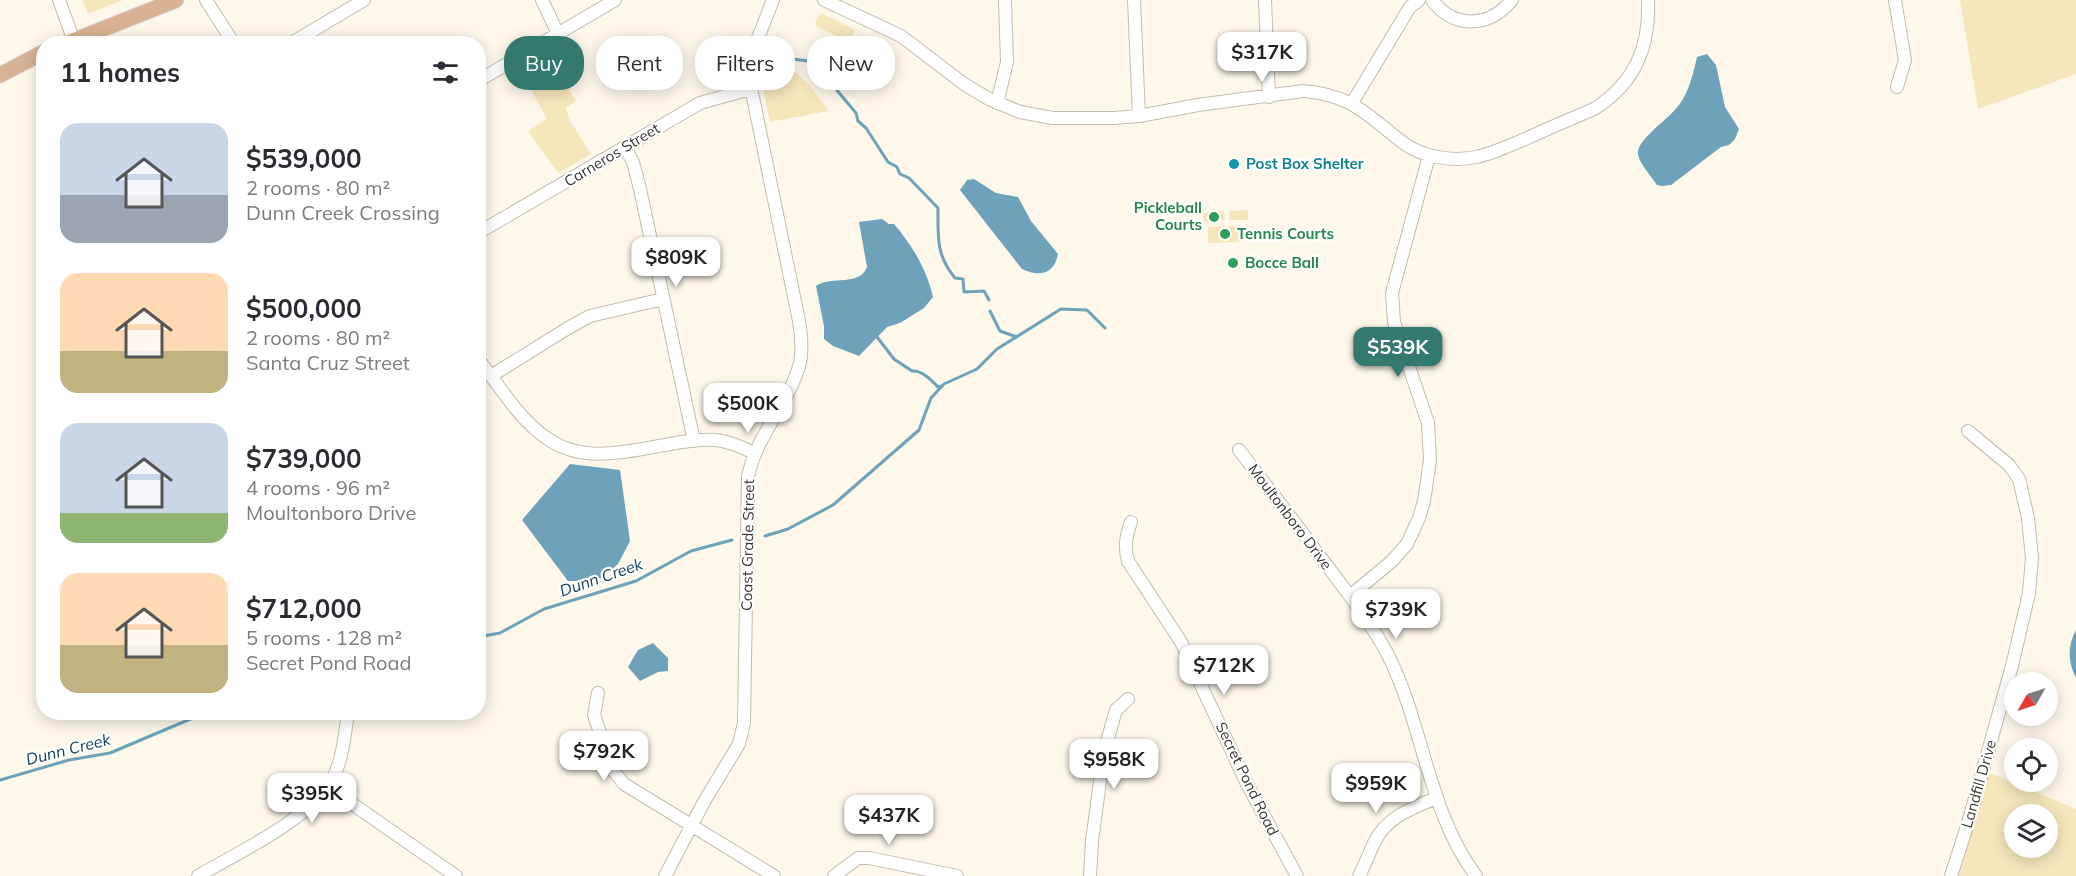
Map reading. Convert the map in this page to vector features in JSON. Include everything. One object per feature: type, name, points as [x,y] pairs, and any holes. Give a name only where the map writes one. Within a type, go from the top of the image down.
[{"type":"main road","points":[[86,36],[176,0]]},
{"type":"main road","points":[[0,75],[36,56]]},
{"type":"street","points":[[59,0],[69,36]]},
{"type":"street","points":[[206,0],[229,36]]},
{"type":"street","points":[[303,36],[364,0]]},
{"type":"street","points":[[542,0],[558,34]]},
{"type":"street","points":[[486,76],[615,0]]},
{"type":"street","name":"Coast Grade Street","points":[[759,36],[773,0]]},
{"type":"street","points":[[824,0],[901,36],[964,84],[997,103],[1020,112],[1053,118],[1139,116],[1198,105],[1303,91],[1324,93],[1352,103],[1404,143],[1429,156],[1442,158],[1474,158],[1497,151],[1594,109],[1607,101],[1620,89],[1641,57],[1647,29],[1648,0]]},
{"type":"street","points":[[997,103],[1007,62],[1005,0]]},
{"type":"street","points":[[1134,0],[1139,116]]},
{"type":"street","points":[[1265,0],[1269,97]]},
{"type":"street","points":[[1352,103],[1410,7],[1419,0]]},
{"type":"street","points":[[1432,0],[1449,17],[1470,22],[1499,12],[1512,0]]},
{"type":"street","points":[[1895,0],[1905,60],[1897,87]]},
{"type":"street","name":"Carneros Street","points":[[486,228],[700,103],[746,90]]},
{"type":"street","name":"Coast Grade Street","points":[[665,876],[691,825],[739,744],[744,723],[747,487],[754,453],[794,379],[800,363],[802,342],[798,316],[750,90]]},
{"type":"street","points":[[625,147],[637,174],[694,441]]},
{"type":"street","points":[[1350,596],[1392,561],[1407,544],[1424,501],[1430,460],[1428,423],[1394,322],[1392,301],[1394,278],[1429,156]]},
{"type":"street","points":[[491,375],[590,316],[663,299]]},
{"type":"street","points":[[486,369],[529,424],[549,441],[573,451],[606,453],[694,441],[722,441],[754,453]]},
{"type":"street","name":"Landfill Drive","points":[[1951,876],[2012,666],[2030,593],[2032,558],[2028,518],[2019,479],[2009,465],[1968,431]]},
{"type":"street","name":"Moultonboro Drive","points":[[1239,450],[1350,596],[1386,652],[1408,702],[1436,798],[1448,829],[1466,863],[1476,876]]},
{"type":"street","name":"Secret Pond Road","points":[[1131,522],[1125,550],[1128,561],[1181,642],[1247,784],[1297,876]]},
{"type":"street","points":[[598,693],[594,715],[612,769],[624,784],[774,876]]},
{"type":"street","points":[[1090,876],[1092,841],[1104,752],[1116,710],[1128,699]]},
{"type":"street","points":[[198,876],[294,820],[307,810],[328,787],[336,773],[347,720]]},
{"type":"street","points":[[328,787],[456,876]]},
{"type":"street","points":[[1359,876],[1376,838],[1388,823],[1403,812],[1436,798]]},
{"type":"street","points":[[834,876],[858,858],[869,858],[957,876]]},
{"type":"shaded area","points":[[82,0],[123,0],[88,14]]},
{"type":"shaded area","points":[[1960,0],[2076,0],[2076,74],[1978,109]]},
{"type":"shaded area","points":[[821,13],[855,30],[852,36],[836,36],[817,27],[815,22]]},
{"type":"shaded area","points":[[795,72],[807,84],[807,90],[813,90],[829,111],[770,122],[763,90],[795,90]]},
{"type":"shaded area","points":[[531,90],[569,90],[576,101],[566,108],[569,119],[591,154],[558,173],[528,131],[547,119]]},
{"type":"shaded area","name":"Pickleball Courts","points":[[1248,210],[1248,220],[1229,220],[1229,211]]},
{"type":"shaded area","name":"Pickleball Courts","points":[[1224,211],[1225,220],[1204,222],[1203,213]]},
{"type":"shaded area","name":"Tennis Courts","points":[[1243,226],[1243,242],[1208,243],[1208,227]]},
{"type":"shaded area","points":[[1983,770],[2004,779],[2004,792],[2035,792],[2076,809],[2076,876],[1951,876]]},
{"type":"water","points":[[1707,54],[1716,65],[1725,107],[1739,129],[1735,139],[1729,145],[1721,147],[1671,185],[1657,185],[1641,162],[1638,154],[1639,148],[1647,136],[1679,105],[1688,89],[1697,57]]},
{"type":"water","points":[[974,179],[996,193],[1018,197],[1031,221],[1058,254],[1049,270],[1034,273],[1022,269],[960,190],[967,180]]},
{"type":"water","points":[[882,219],[889,224],[894,224],[913,249],[927,277],[933,297],[924,308],[900,323],[887,327],[859,356],[833,346],[824,339],[824,326],[816,286],[829,281],[852,279],[863,273],[867,267],[859,222]]},
{"type":"water","points":[[570,464],[620,470],[630,541],[618,564],[602,578],[568,581],[522,520]]},
{"type":"water","points":[[2076,630],[2076,678],[2071,666],[2070,654],[2071,642]]},
{"type":"water","points":[[653,643],[668,658],[668,671],[658,672],[640,681],[628,667],[638,650]]},
{"type":"waterway","points":[[795,59],[808,61],[823,69],[825,76],[856,113],[858,121],[866,128],[888,162],[897,167],[900,174],[909,178],[938,208],[938,237],[944,261],[955,278],[963,279],[964,292],[984,291],[989,300]]},
{"type":"waterway","points":[[765,536],[788,529],[833,505],[919,430],[931,398],[944,384],[977,369],[997,349],[1061,309],[1087,310],[1105,328]]},
{"type":"waterway","points":[[990,311],[1000,331],[1017,337]]},
{"type":"waterway","points":[[877,337],[894,359],[912,371],[923,374],[938,387],[941,386]]},
{"type":"waterway","name":"Dunn Creek","points":[[486,636],[500,633],[544,609],[636,581],[691,551],[732,540]]},
{"type":"waterway","name":"Dunn Creek","points":[[0,780],[69,760],[110,753],[188,720]]},
{"type":"place","name":"Post Box Shelter","points":[[1234,164]]},
{"type":"place","name":"Pickleball Courts","points":[[1214,217]]},
{"type":"place","name":"Tennis Courts","points":[[1225,234]]},
{"type":"place","name":"Bocce Ball","points":[[1233,263]]}]
